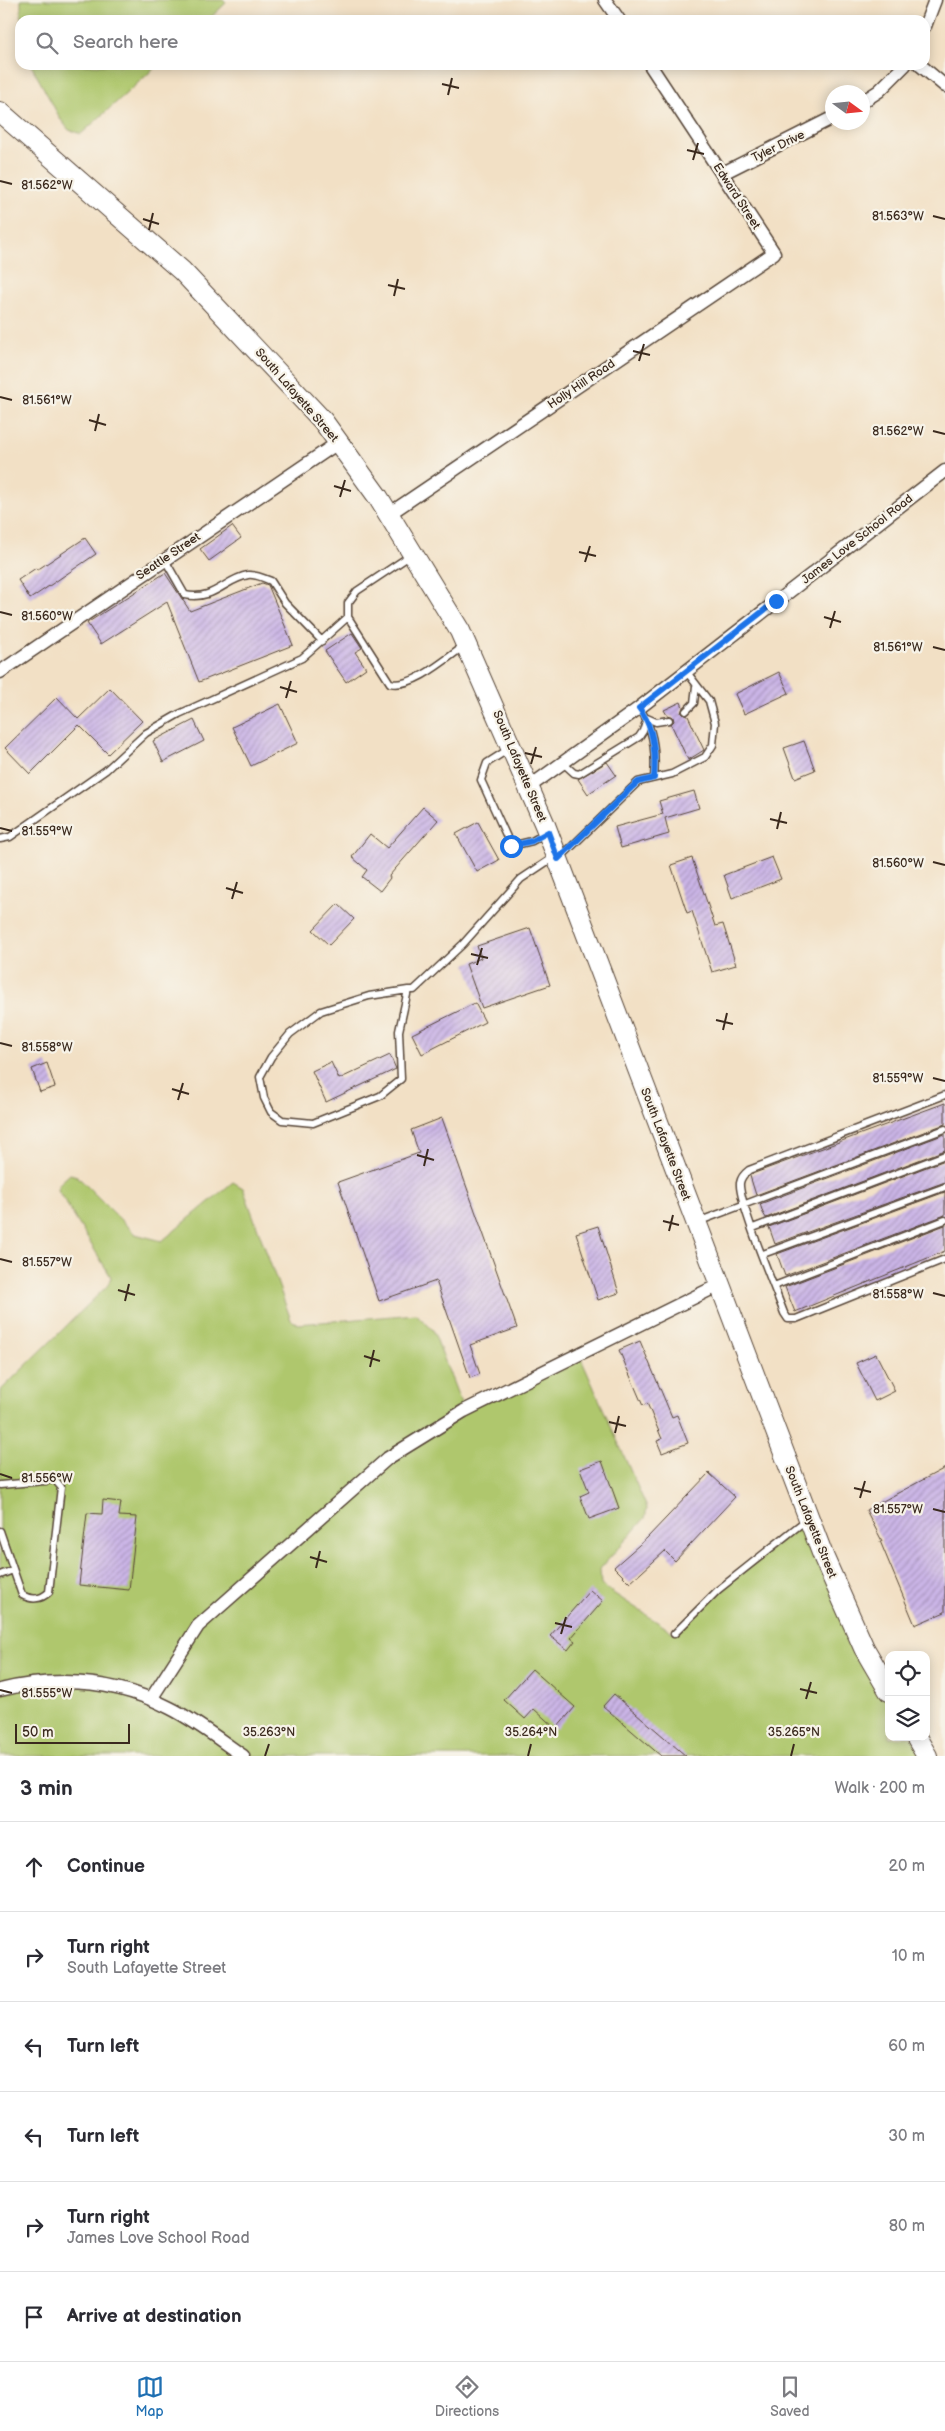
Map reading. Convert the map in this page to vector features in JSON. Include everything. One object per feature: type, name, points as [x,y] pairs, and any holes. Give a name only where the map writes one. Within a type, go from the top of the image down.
[{"type":"main road","name":"South Lafayette Street","points":[[0,112],[182,271],[323,421],[389,514],[466,645],[513,747],[558,857],[809,1518],[864,1648],[885,1684]]},
{"type":"main road","points":[[919,1741],[928,1756]]},
{"type":"street","points":[[605,0],[616,15]]},
{"type":"street","points":[[929,15],[935,0]]},
{"type":"street","name":"Edward Street","points":[[653,70],[774,253]]},
{"type":"street","points":[[870,97],[879,91],[900,70]]},
{"type":"street","points":[[926,70],[945,86]]},
{"type":"street","name":"Tyler Drive","points":[[723,173],[825,122]]},
{"type":"street","name":"Holly Hill Road","points":[[389,514],[774,253]]},
{"type":"street","name":"Seattle Street","points":[[0,672],[339,442]]},
{"type":"street","name":"James Love School Road","points":[[530,787],[643,713],[686,671],[945,472]]},
{"type":"street","points":[[151,1699],[198,1626],[388,1458],[464,1412],[720,1284]]},
{"type":"street","points":[[0,1690],[41,1682],[95,1683],[130,1691],[171,1708],[243,1756]]},
{"type":"lane","points":[[413,554],[357,591],[348,603],[348,617],[390,683],[398,685],[409,683],[466,645]]},
{"type":"lane","points":[[164,559],[185,595],[194,597],[211,593],[248,575],[271,581],[286,603],[322,640]]},
{"type":"lane","points":[[0,838],[10,837],[106,770],[146,733],[179,714],[302,658],[348,617]]},
{"type":"lane","points":[[408,990],[400,1031],[401,1078],[380,1096],[313,1124],[282,1120],[271,1112],[264,1098],[260,1077],[271,1057],[290,1034],[320,1011],[369,996],[408,990],[414,990],[463,944],[521,879],[558,857],[638,782],[672,774],[705,757],[713,745],[715,723],[709,701],[686,671]]},
{"type":"lane","points":[[686,711],[694,703],[696,686]]},
{"type":"lane","points":[[643,713],[654,754],[654,778]]},
{"type":"lane","points":[[643,713],[656,722],[669,720]]},
{"type":"lane","points":[[564,763],[574,773],[579,774],[639,737],[643,731],[643,713]]},
{"type":"lane","points":[[513,747],[487,763],[481,780],[511,846],[532,841],[548,832]]},
{"type":"lane","points":[[945,1095],[749,1170],[744,1173],[740,1184],[744,1204],[774,1286],[786,1316],[792,1320],[945,1259]]},
{"type":"lane","points":[[696,1223],[945,1129]]},
{"type":"lane","points":[[753,1228],[945,1155]]},
{"type":"lane","points":[[763,1254],[945,1187]]},
{"type":"lane","points":[[774,1286],[945,1220]]},
{"type":"lane","points":[[0,1485],[56,1480],[61,1487],[49,1592],[44,1597],[30,1599],[22,1595],[0,1531]]},
{"type":"lane","points":[[674,1634],[718,1590],[809,1518]]},
{"type":"lane","points":[[0,1575],[13,1570]]},
{"type":"green space","points":[[21,0],[223,0],[226,3],[213,15],[21,15]]},
{"type":"green space","points":[[34,70],[152,70],[81,134],[69,130],[61,120]]},
{"type":"green space","points":[[70,1174],[77,1176],[135,1234],[162,1241],[233,1182],[243,1188],[291,1320],[298,1324],[416,1314],[433,1330],[464,1411],[579,1354],[647,1508],[645,1518],[600,1569],[601,1585],[674,1633],[718,1590],[809,1518],[885,1682],[885,1741],[918,1741],[927,1756],[0,1756],[0,1391],[108,1285],[111,1277],[58,1190],[59,1184]]},
{"type":"building","points":[[232,526],[241,538],[209,561],[200,549]]},
{"type":"building","points":[[85,538],[96,554],[30,599],[18,580],[36,568],[37,570]]},
{"type":"building","points":[[165,573],[190,611],[262,583],[268,585],[293,645],[199,682],[167,602],[101,644],[87,623]]},
{"type":"building","points":[[352,633],[362,648],[355,652],[366,668],[346,682],[325,651]]},
{"type":"building","points":[[779,672],[789,693],[744,714],[735,694]]},
{"type":"building","points":[[110,688],[142,721],[108,754],[79,725],[30,774],[5,748],[57,697],[78,719]]},
{"type":"building","points":[[681,702],[683,707],[681,713],[688,716],[704,750],[688,760],[671,724],[674,721],[673,717],[667,715],[664,710]]},
{"type":"building","points":[[280,704],[298,743],[251,766],[232,727]]},
{"type":"building","points":[[194,720],[204,741],[163,762],[153,741]]},
{"type":"building","points":[[804,741],[815,770],[795,778],[784,748]]},
{"type":"building","points":[[607,762],[616,775],[588,794],[578,779]]},
{"type":"building","points":[[694,791],[699,808],[665,818],[669,834],[621,848],[615,827],[663,814],[659,801]]},
{"type":"building","points":[[423,807],[438,820],[389,876],[390,878],[380,891],[362,877],[367,870],[352,857],[370,834],[387,848]]},
{"type":"building","points":[[478,822],[499,860],[477,872],[456,834]]},
{"type":"building","points":[[772,857],[781,879],[732,898],[724,875]]},
{"type":"building","points":[[692,858],[715,926],[723,924],[736,965],[712,972],[692,911],[687,913],[671,865]]},
{"type":"building","points":[[338,904],[354,919],[329,945],[313,930]]},
{"type":"building","points":[[530,928],[550,985],[482,1008],[466,964],[481,958],[477,946]]},
{"type":"building","points":[[475,1003],[485,1022],[422,1054],[412,1034]]},
{"type":"building","points":[[390,1055],[396,1069],[326,1102],[312,1071],[331,1062],[339,1079]]},
{"type":"building","points":[[47,1063],[55,1087],[40,1092],[32,1069]]},
{"type":"building","points":[[945,1103],[945,1124],[756,1195],[750,1176],[752,1174]]},
{"type":"building","points":[[442,1118],[517,1328],[470,1345],[480,1374],[470,1378],[436,1281],[379,1301],[338,1182],[419,1153],[411,1130]]},
{"type":"building","points":[[945,1134],[945,1150],[766,1218],[763,1213],[760,1204]]},
{"type":"building","points":[[945,1160],[945,1182],[775,1244],[769,1227]]},
{"type":"building","points":[[945,1192],[945,1215],[785,1276],[777,1254]]},
{"type":"building","points":[[945,1225],[945,1251],[795,1312],[785,1287]]},
{"type":"building","points":[[598,1226],[619,1293],[598,1300],[576,1233]]},
{"type":"building","points":[[640,1341],[672,1417],[677,1415],[688,1443],[662,1453],[657,1441],[662,1439],[647,1403],[643,1406],[619,1350]]},
{"type":"building","points":[[876,1354],[895,1391],[875,1401],[856,1363]]},
{"type":"building","points":[[602,1461],[619,1508],[589,1519],[580,1496],[589,1492],[580,1469]]},
{"type":"building","points":[[945,1468],[945,1612],[915,1625],[880,1541],[882,1541],[866,1510]]},
{"type":"building","points":[[709,1473],[735,1497],[675,1561],[665,1551],[630,1583],[614,1567],[647,1538]]},
{"type":"building","points":[[103,1500],[121,1502],[119,1516],[137,1517],[129,1590],[79,1585],[87,1513],[102,1514]]},
{"type":"building","points":[[590,1590],[603,1601],[571,1638],[575,1641],[568,1650],[550,1636]]},
{"type":"building","points":[[532,1669],[575,1707],[556,1729],[534,1709],[525,1719],[504,1700]]},
{"type":"building","points":[[614,1694],[686,1756],[661,1756],[603,1706]]},
{"type":"route","points":[[511,846],[532,841],[548,832],[558,859],[638,782],[654,778],[652,737],[647,718],[639,708],[776,601]]}]
